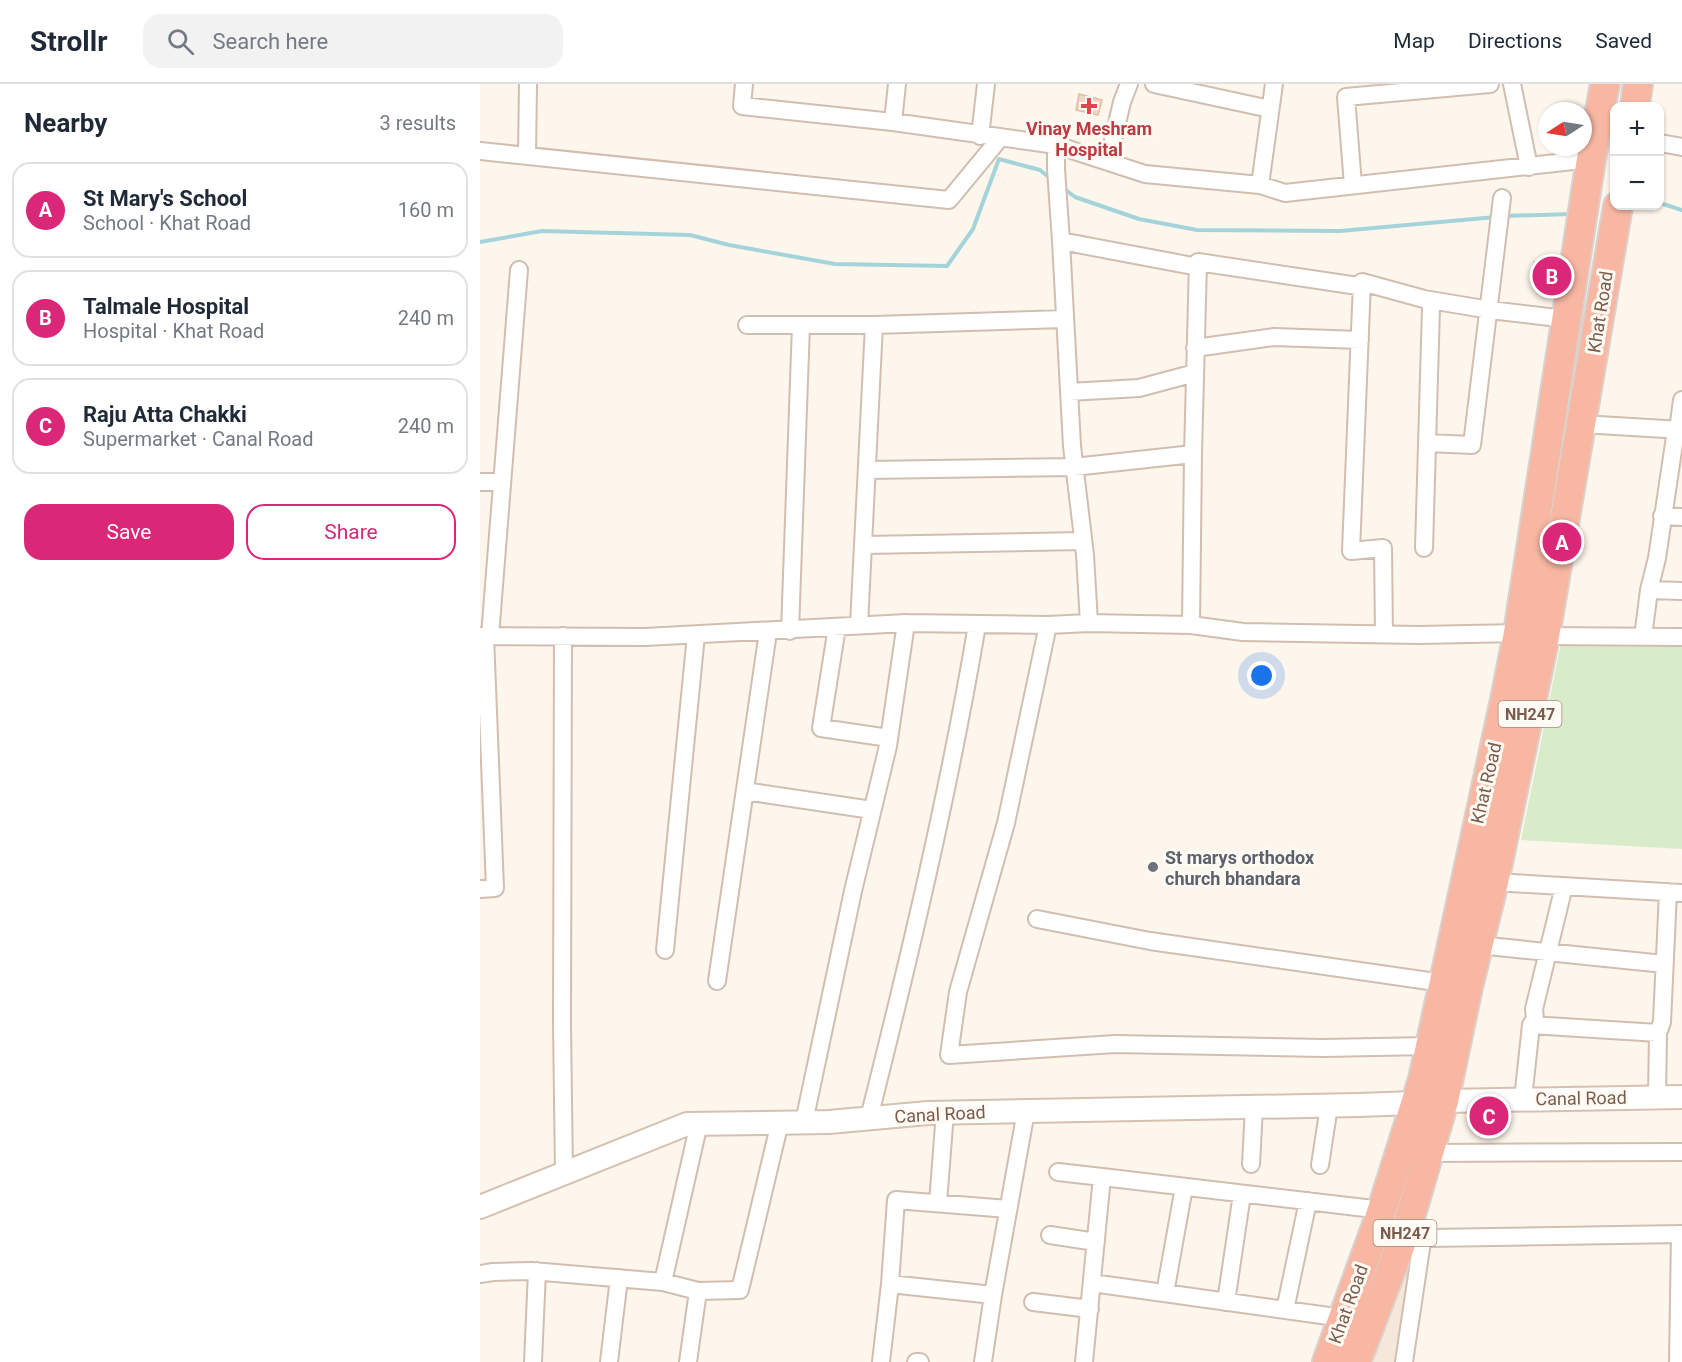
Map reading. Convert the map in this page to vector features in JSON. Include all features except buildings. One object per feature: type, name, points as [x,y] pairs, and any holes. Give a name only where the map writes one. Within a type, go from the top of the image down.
[{"type":"highway","name":"Khat Road","points":[[1327,1362],[1382,1210],[1416,1103],[1506,695],[1518,633],[1591,159],[1605,84]]},
{"type":"highway","points":[[1636,102],[1638,84]]},
{"type":"highway","name":"Khat Road","points":[[1356,1362],[1415,1231],[1428,1153],[1444,1101],[1494,882],[1545,636],[1617,210]]},
{"type":"highway","points":[[1518,633],[1545,636]]},
{"type":"highway","points":[[1416,1103],[1444,1101]]},
{"type":"street","points":[[527,156],[528,84]]},
{"type":"street","points":[[744,84],[742,106],[893,122],[1056,145],[1145,174],[1260,185],[1285,193],[1591,159]]},
{"type":"street","points":[[893,122],[897,84]]},
{"type":"street","points":[[980,136],[986,84]]},
{"type":"street","points":[[1108,162],[1122,102],[1129,84]]},
{"type":"street","points":[[1154,84],[1270,109]]},
{"type":"street","points":[[1260,185],[1274,84]]},
{"type":"street","points":[[1353,185],[1346,97],[1490,84]]},
{"type":"street","points":[[1512,84],[1528,167]]},
{"type":"street","points":[[480,151],[949,200],[1002,137]]},
{"type":"street","points":[[1664,143],[1682,147]]},
{"type":"street","points":[[1056,145],[1074,466],[1083,541],[1089,623]]},
{"type":"street","points":[[1428,443],[1472,446],[1502,198]]},
{"type":"street","points":[[1061,241],[1198,267]]},
{"type":"street","points":[[1191,625],[1198,262],[1359,286],[1362,282]]},
{"type":"street","points":[[480,889],[495,888],[486,806],[485,636],[502,482],[519,270]]},
{"type":"street","points":[[1362,282],[1433,301],[1566,319]]},
{"type":"street","points":[[1362,282],[1352,550],[1383,548],[1384,634]]},
{"type":"street","points":[[1424,548],[1433,301]]},
{"type":"street","points":[[747,325],[874,325],[1065,319]]},
{"type":"street","points":[[790,631],[801,325]]},
{"type":"street","points":[[859,625],[874,325]]},
{"type":"street","points":[[1196,348],[1274,337],[1360,340]]},
{"type":"street","points":[[1069,392],[1139,388],[1195,373]]},
{"type":"street","points":[[1643,637],[1649,590],[1657,558],[1662,516],[1679,430],[1682,400]]},
{"type":"street","points":[[1582,424],[1679,430]]},
{"type":"street","points":[[867,470],[1074,466],[1193,454]]},
{"type":"street","points":[[480,482],[502,482]]},
{"type":"street","points":[[1662,516],[1682,517]]},
{"type":"street","points":[[864,544],[1083,541]]},
{"type":"street","points":[[1649,590],[1682,591]]},
{"type":"street","points":[[485,636],[645,637],[906,623],[1191,625],[1243,632],[1518,633]]},
{"type":"street","points":[[804,1122],[889,738],[906,623]]},
{"type":"street","points":[[869,1118],[938,827],[963,711],[977,625]]},
{"type":"street","points":[[1048,625],[1006,823],[958,992],[949,1055],[1115,1044],[1323,1048],[1429,1047]]},
{"type":"street","points":[[837,627],[821,728],[889,738]]},
{"type":"street","points":[[717,981],[768,632]]},
{"type":"street","points":[[665,950],[696,635]]},
{"type":"street","points":[[563,636],[564,1173]]},
{"type":"street","points":[[1545,636],[1682,637]]},
{"type":"street","points":[[745,791],[872,810]]},
{"type":"street","points":[[1494,882],[1675,893],[1664,964],[1662,1022],[1658,1034],[1657,1098]]},
{"type":"street","points":[[1523,1099],[1532,1025],[1535,1019],[1534,1009],[1564,886]]},
{"type":"street","points":[[1036,919],[1150,941],[1443,983]]},
{"type":"street","points":[[1478,945],[1664,964]]},
{"type":"street","points":[[1532,1025],[1658,1034]]},
{"type":"street","name":"Canal Road","points":[[1444,1101],[1682,1097]]},
{"type":"street","name":"Canal Road","points":[[480,1207],[687,1124],[804,1122],[945,1112],[1416,1103]]},
{"type":"street","points":[[1320,1165],[1329,1106]]},
{"type":"street","points":[[1251,1164],[1254,1107]]},
{"type":"street","points":[[983,1362],[1026,1111]]},
{"type":"street","points":[[938,1203],[945,1112]]},
{"type":"street","points":[[480,1274],[537,1271],[663,1282],[698,1291],[740,1290],[780,1122]]},
{"type":"street","points":[[663,1282],[699,1123]]},
{"type":"street","points":[[1428,1153],[1682,1152]]},
{"type":"street","points":[[1058,1172],[1382,1210]]},
{"type":"street","points":[[1084,1362],[1102,1177]]},
{"type":"street","points":[[1165,1293],[1184,1187]]},
{"type":"street","points":[[1226,1302],[1242,1194]]},
{"type":"street","points":[[881,1362],[896,1200],[1008,1209]]},
{"type":"street","points":[[1285,1310],[1308,1201]]},
{"type":"street","points":[[1404,1362],[1415,1231],[1429,1238],[1681,1234],[1678,1362]]},
{"type":"street","points":[[1050,1235],[1096,1242]]},
{"type":"street","points":[[534,1362],[537,1271]]},
{"type":"street","points":[[609,1362],[619,1278]]},
{"type":"street","points":[[1092,1283],[1342,1318]]},
{"type":"street","points":[[890,1284],[993,1295]]},
{"type":"street","points":[[688,1362],[698,1291]]},
{"type":"street","points":[[1033,1302],[1090,1309]]},
{"type":"shaded area","points":[[1411,1238],[1398,1362],[1364,1362]]},
{"type":"green space","points":[[1682,641],[1682,849],[1521,840],[1561,643]]},
{"type":"waterway","points":[[480,242],[542,231],[690,235],[729,245],[835,264],[947,266],[973,229],[999,159],[1040,170],[1051,179]]},
{"type":"waterway","points":[[1062,187],[1075,197],[1139,219],[1197,230],[1340,231],[1496,217]]},
{"type":"waterway","points":[[1664,204],[1682,210]]},
{"type":"waterway","points":[[1503,216],[1571,214]]},
{"type":"place","name":"Vinay Meshram Hospital","points":[[1089,106]]},
{"type":"place","name":"Talmale Hospital","points":[[1552,276]]},
{"type":"place","name":"St Mary's School","points":[[1562,542]]},
{"type":"place","name":"St marys orthodox church bhandara","points":[[1153,867]]},
{"type":"place","name":"Raju Atta Chakki","points":[[1489,1116]]}]
